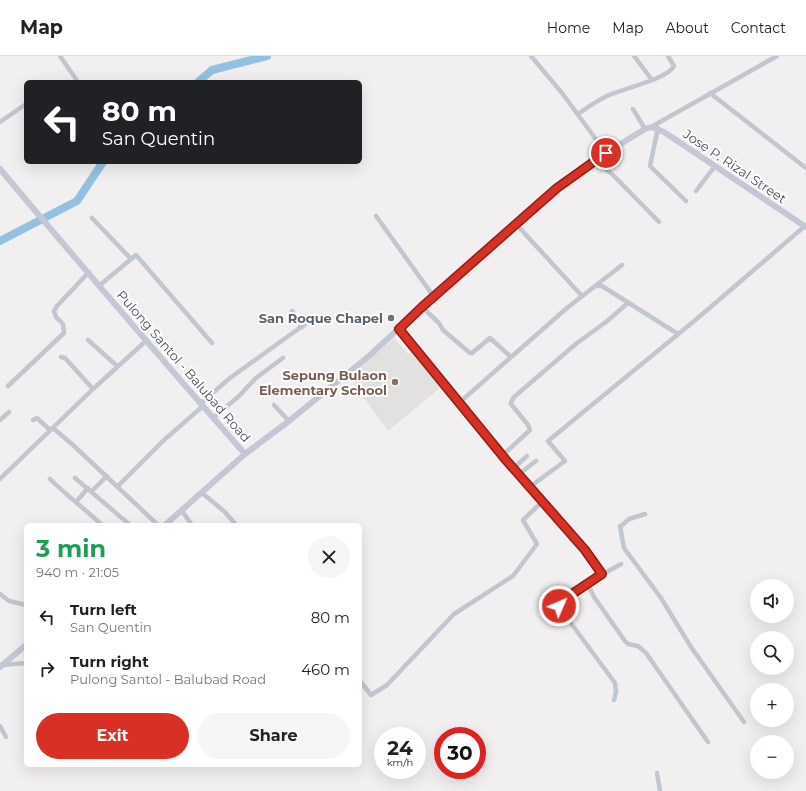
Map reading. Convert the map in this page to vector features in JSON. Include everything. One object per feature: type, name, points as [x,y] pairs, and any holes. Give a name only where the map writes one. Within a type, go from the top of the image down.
[{"type":"street","points":[[60,56],[77,80]]},
{"type":"street","points":[[531,56],[578,114],[606,153]]},
{"type":"street","points":[[634,56],[652,80]]},
{"type":"street","points":[[578,114],[607,96],[652,80],[673,70],[673,62],[668,56]]},
{"type":"street","points":[[633,108],[648,128],[777,56]]},
{"type":"street","points":[[710,93],[806,168]]},
{"type":"street","points":[[0,122],[24,105]]},
{"type":"street","name":"Jose P. Rizal Street","points":[[648,128],[658,128],[805,226]]},
{"type":"street","name":"Pulong Santol - Balubad Road","points":[[0,169],[244,454],[369,356],[422,307],[557,188],[595,160],[648,128]]},
{"type":"street","points":[[658,128],[650,166],[686,201]]},
{"type":"street","points":[[595,160],[612,174],[659,222]]},
{"type":"street","points":[[696,191],[715,166]]},
{"type":"street","points":[[376,216],[434,297]]},
{"type":"street","points":[[92,218],[131,259]]},
{"type":"street","points":[[516,224],[582,296]]},
{"type":"street","points":[[531,486],[565,461],[548,441],[678,334],[805,226]]},
{"type":"street","points":[[100,285],[136,255],[212,343]]},
{"type":"street","points":[[460,402],[582,296],[622,265]]},
{"type":"street","points":[[8,386],[64,333],[63,324],[56,317],[54,312],[57,306],[89,272]]},
{"type":"street","points":[[596,286],[602,286],[678,334]]},
{"type":"street","points":[[503,455],[530,430],[528,425],[511,404],[511,400],[628,303]]},
{"type":"street","points":[[422,307],[443,330],[470,353],[490,338],[511,357]]},
{"type":"street","points":[[292,311],[302,327]]},
{"type":"street","points":[[118,486],[230,378],[315,317]]},
{"type":"street","points":[[399,329],[503,455],[585,550],[602,574]]},
{"type":"street","points":[[88,340],[117,366]]},
{"type":"street","points":[[0,479],[92,389],[147,340]]},
{"type":"street","points":[[61,357],[65,358],[92,389]]},
{"type":"street","points":[[213,418],[238,397],[256,378],[284,358]]},
{"type":"street","points":[[274,405],[288,421]]},
{"type":"street","points":[[0,420],[9,412]]},
{"type":"street","points":[[33,420],[37,418],[73,445],[156,523]]},
{"type":"street","points":[[167,523],[202,494],[244,454]]},
{"type":"street","points":[[514,468],[527,456]]},
{"type":"street","points":[[519,474],[536,460]]},
{"type":"street","points":[[76,502],[107,476]]},
{"type":"street","points":[[75,478],[90,489],[128,523]]},
{"type":"street","points":[[50,479],[67,496],[100,523]]},
{"type":"street","points":[[202,494],[230,517],[234,523]]},
{"type":"street","points":[[362,684],[371,695],[387,685],[454,614],[513,576],[537,544],[523,520],[543,501]]},
{"type":"street","points":[[182,511],[191,523]]},
{"type":"street","points":[[646,514],[629,519],[620,526],[624,548],[661,598],[691,647],[744,722]]},
{"type":"street","points":[[614,700],[616,692],[614,683],[559,606],[560,602],[587,583],[620,564]]},
{"type":"street","points":[[587,583],[594,597],[625,641],[628,644],[638,646],[646,653],[708,742]]},
{"type":"street","points":[[0,594],[9,601],[24,605]]},
{"type":"street","points":[[1,666],[24,647]]},
{"type":"street","points":[[1,666],[24,663]]},
{"type":"street","points":[[0,726],[6,737]]},
{"type":"street","points":[[657,773],[660,791]]},
{"type":"shaded area","name":"Sepung Bulaon Elementary School","points":[[394,338],[408,354],[413,351],[441,387],[388,431],[349,377]]},
{"type":"waterway","points":[[200,80],[212,70],[267,56]]},
{"type":"waterway","points":[[0,241],[77,201],[102,164]]},
{"type":"place","name":"San Roque Chapel","points":[[391,318]]},
{"type":"place","name":"Sepung Bulaon Elementary School","points":[[395,382]]},
{"type":"route","points":[[559,606],[558,604],[560,602],[602,574],[585,550],[531,486],[506,460],[399,329],[557,188],[606,153]]}]
